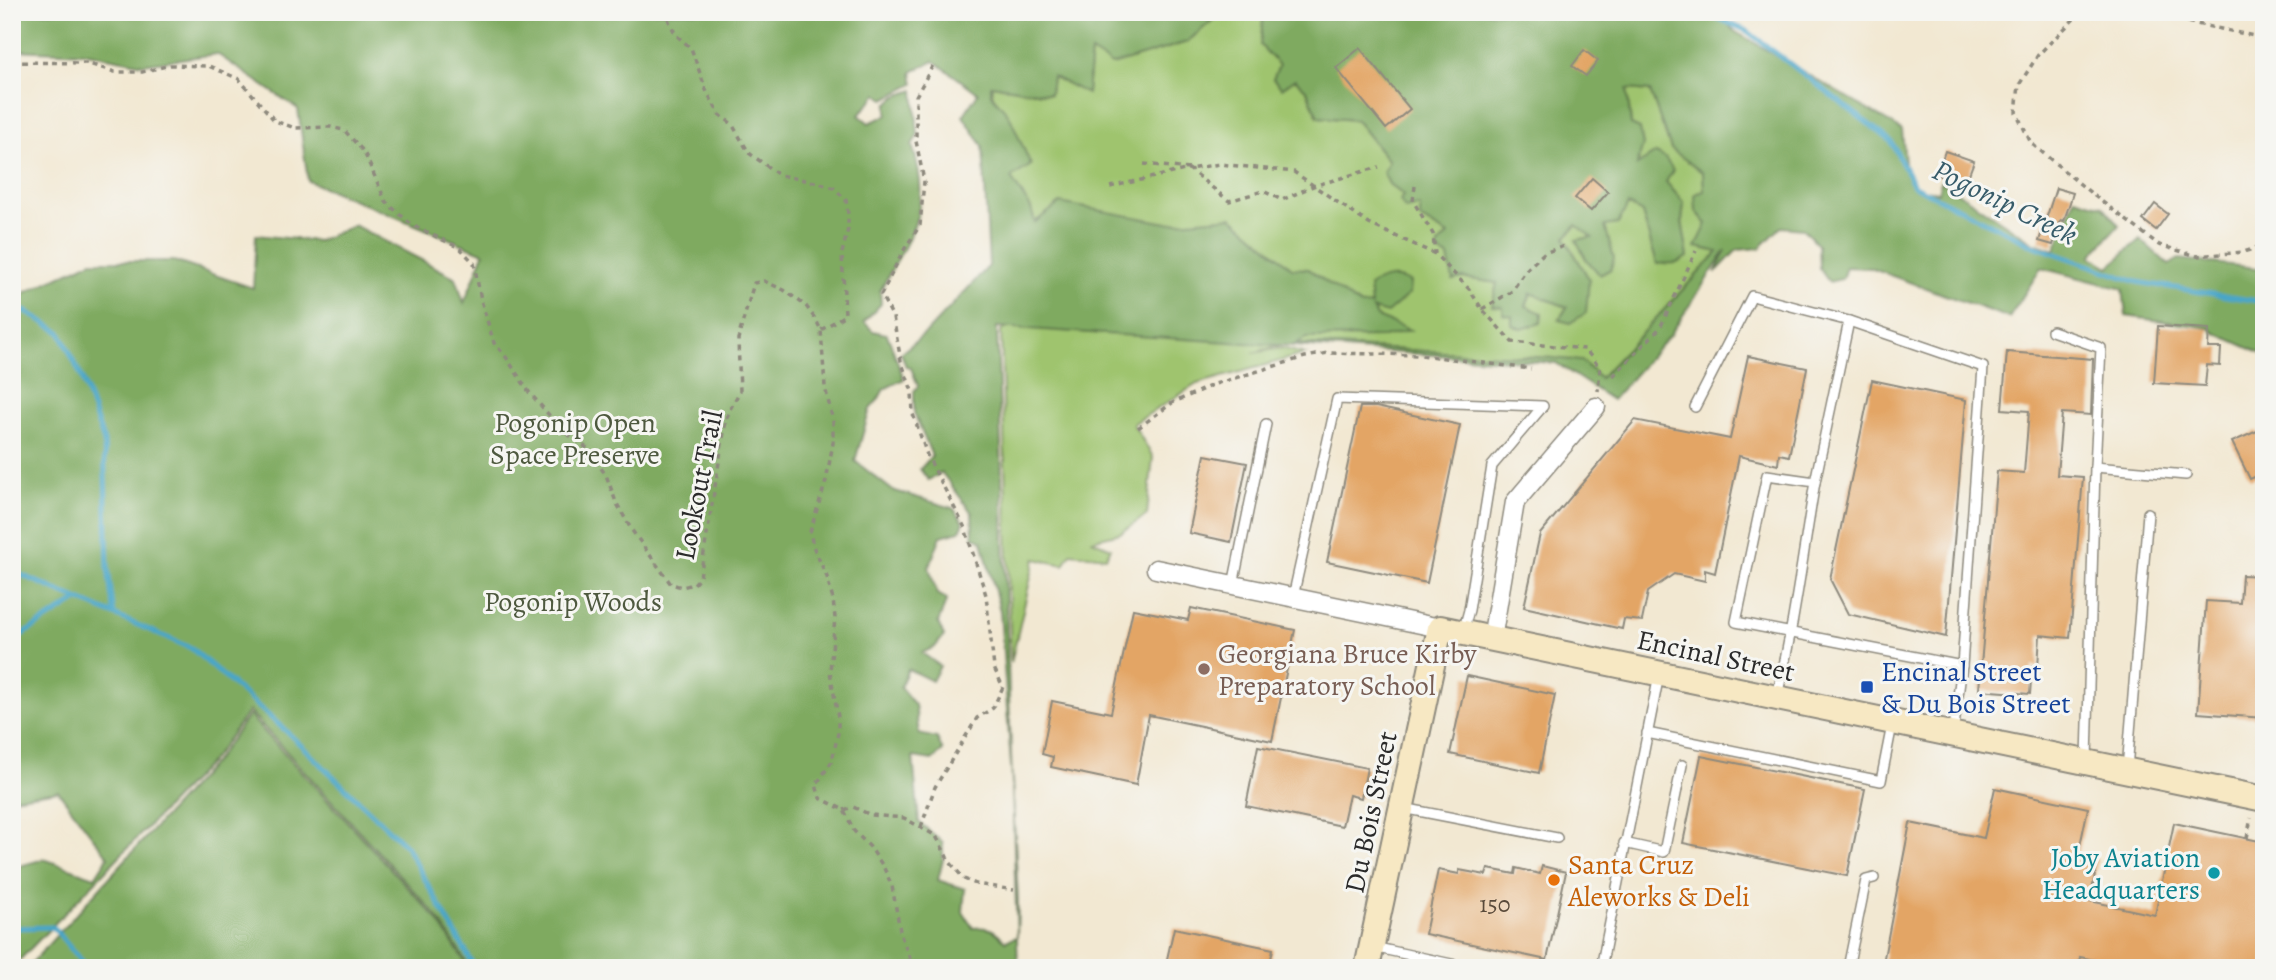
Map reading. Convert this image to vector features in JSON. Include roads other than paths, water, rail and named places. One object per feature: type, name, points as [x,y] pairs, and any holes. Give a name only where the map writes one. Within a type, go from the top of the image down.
[{"type":"street","points":[[1492,639],[1516,502],[1596,407]]},
{"type":"street","name":"Encinal Street","points":[[1156,569],[2086,762],[2257,808]]},
{"type":"street","name":"Du Bois Street","points":[[1369,957],[1401,807],[1451,631]]},
{"type":"lane","points":[[1695,407],[1752,296],[1849,321],[1983,367],[1962,666],[1953,734]]},
{"type":"lane","points":[[1776,698],[1815,482],[1849,321]]},
{"type":"lane","points":[[2052,331],[2101,348],[2086,762]]},
{"type":"lane","points":[[1293,597],[1337,399],[1543,406],[1492,466],[1469,610],[1451,631]]},
{"type":"lane","points":[[1233,585],[1266,424]]},
{"type":"lane","points":[[2095,467],[2186,475]]},
{"type":"lane","points":[[1815,482],[1767,475],[1736,622],[1962,666]]},
{"type":"lane","points":[[2127,771],[2148,513]]},
{"type":"lane","points":[[1601,968],[1659,674]]},
{"type":"lane","points":[[1647,733],[1881,780],[1892,722]]},
{"type":"lane","points":[[1625,843],[1664,852],[1682,765]]},
{"type":"lane","points":[[1401,807],[1557,838]]},
{"type":"lane","points":[[1848,968],[1866,880],[1874,878]]},
{"type":"lane","points":[[1369,957],[1470,968]]},
{"type":"waterway","name":"Pogonip Creek","points":[[1704,12],[1747,31],[1891,141],[1914,186],[2037,247],[2137,282],[2264,302]]},
{"type":"waterway","points":[[12,308],[27,312],[60,332],[82,378],[104,442],[108,568],[114,615]]},
{"type":"waterway","points":[[12,571],[191,648],[285,730],[406,846],[475,968]]},
{"type":"waterway","points":[[12,641],[78,600]]},
{"type":"waterway","points":[[12,928],[53,927],[87,968]]},
{"type":"place","name":"Georgiana Bruce Kirby Preparatory School","points":[[1204,669]]},
{"type":"place","name":"Encinal Street & Du Bois Street","points":[[1867,687]]},
{"type":"place","name":"Joby Aviation Headquarters","points":[[2214,873]]},
{"type":"place","name":"Santa Cruz Aleworks & Deli","points":[[1554,880]]},
{"type":"park label","name":"Pogonip Open Space Preserve","points":[[575,438]]},
{"type":"park label","name":"Pogonip Woods","points":[[573,601]]}]
